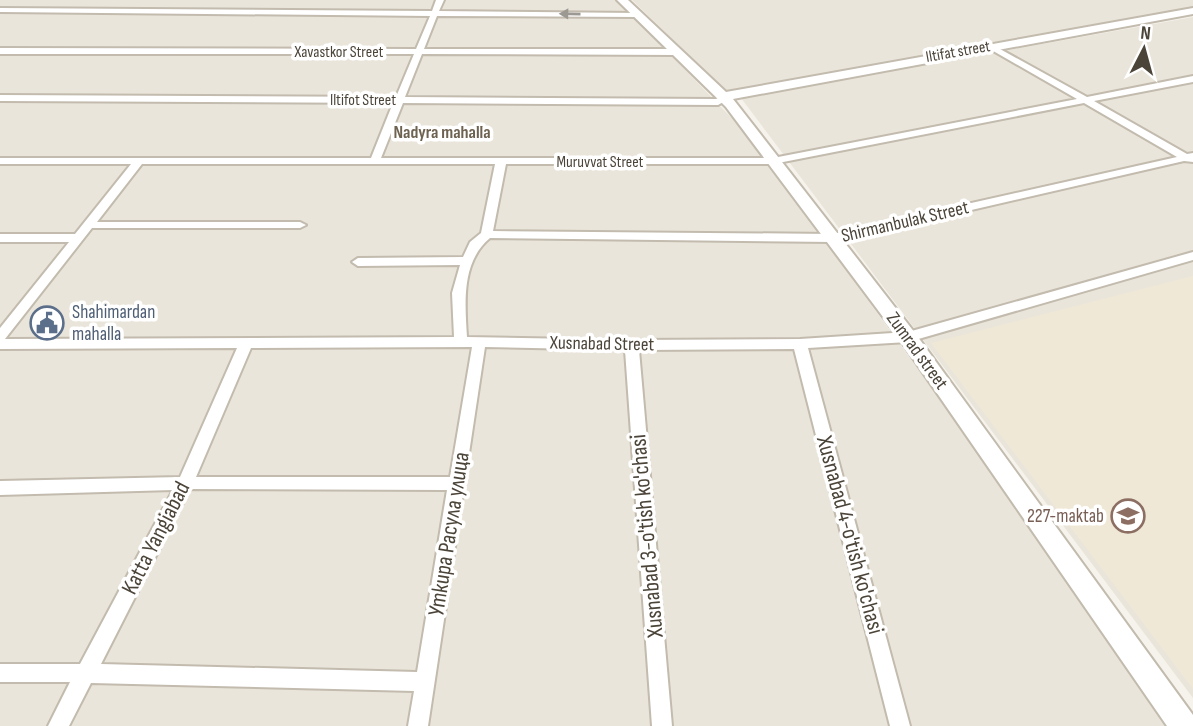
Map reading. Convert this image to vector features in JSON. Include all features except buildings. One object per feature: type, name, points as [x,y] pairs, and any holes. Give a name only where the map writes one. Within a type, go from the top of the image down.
[{"type":"street","points":[[374,162],[440,0]]},
{"type":"street","name":"Zumrad street","points":[[622,0],[725,98],[834,238],[908,337],[1184,726]]},
{"type":"street","points":[[0,10],[638,15]]},
{"type":"street","name":"Iltifаt street","points":[[725,98],[733,94],[844,72],[1193,11]]},
{"type":"street","points":[[991,46],[1191,159]]},
{"type":"street","name":"Xavastkor Street","points":[[0,51],[678,52]]},
{"type":"street","name":"Muruvvat Street","points":[[0,160],[773,161],[1193,79]]},
{"type":"street","name":"Iltifot Street","points":[[0,98],[718,102],[725,98]]},
{"type":"street","name":"Shirmаnbulak Street","points":[[486,233],[834,238],[1191,159]]},
{"type":"street","points":[[0,337],[75,238],[138,162]]},
{"type":"street","name":"Уткира Расула улица","points":[[418,726],[456,484],[470,342],[458,293],[474,245],[486,233],[501,162]]},
{"type":"street","points":[[87,225],[300,225]]},
{"type":"street","points":[[0,238],[75,238]]},
{"type":"street","name":"Xusnabad Street","points":[[0,344],[800,344],[908,337],[1193,256]]},
{"type":"street","points":[[358,262],[467,261]]},
{"type":"street","name":"Xusnabad 4-o'tish ko'chasi","points":[[800,344],[900,726]]},
{"type":"street","name":"Katta Yangiabad","points":[[58,726],[185,483],[245,345]]},
{"type":"street","name":"Xusnabad 3-o'tish ko'chasi","points":[[632,345],[662,726]]},
{"type":"street","points":[[0,488],[185,483],[456,484]]},
{"type":"street","points":[[0,673],[426,681]]},
{"type":"shaded area","points":[[0,0],[618,0],[748,135],[1177,726],[0,726]]},
{"type":"shaded area","points":[[632,0],[1193,0],[1193,9],[727,92]]},
{"type":"shaded area","points":[[1193,17],[1193,698],[741,98]]},
{"type":"shaded area","name":"227-maktab","points":[[1193,276],[1193,689],[931,343]]},
{"type":"place","name":"Shahimardan mahalla","points":[[47,323]]},
{"type":"place","name":"227-maktab","points":[[1128,516]]},
{"type":"district","name":"Nadyra mahalla","points":[[442,132]]}]
